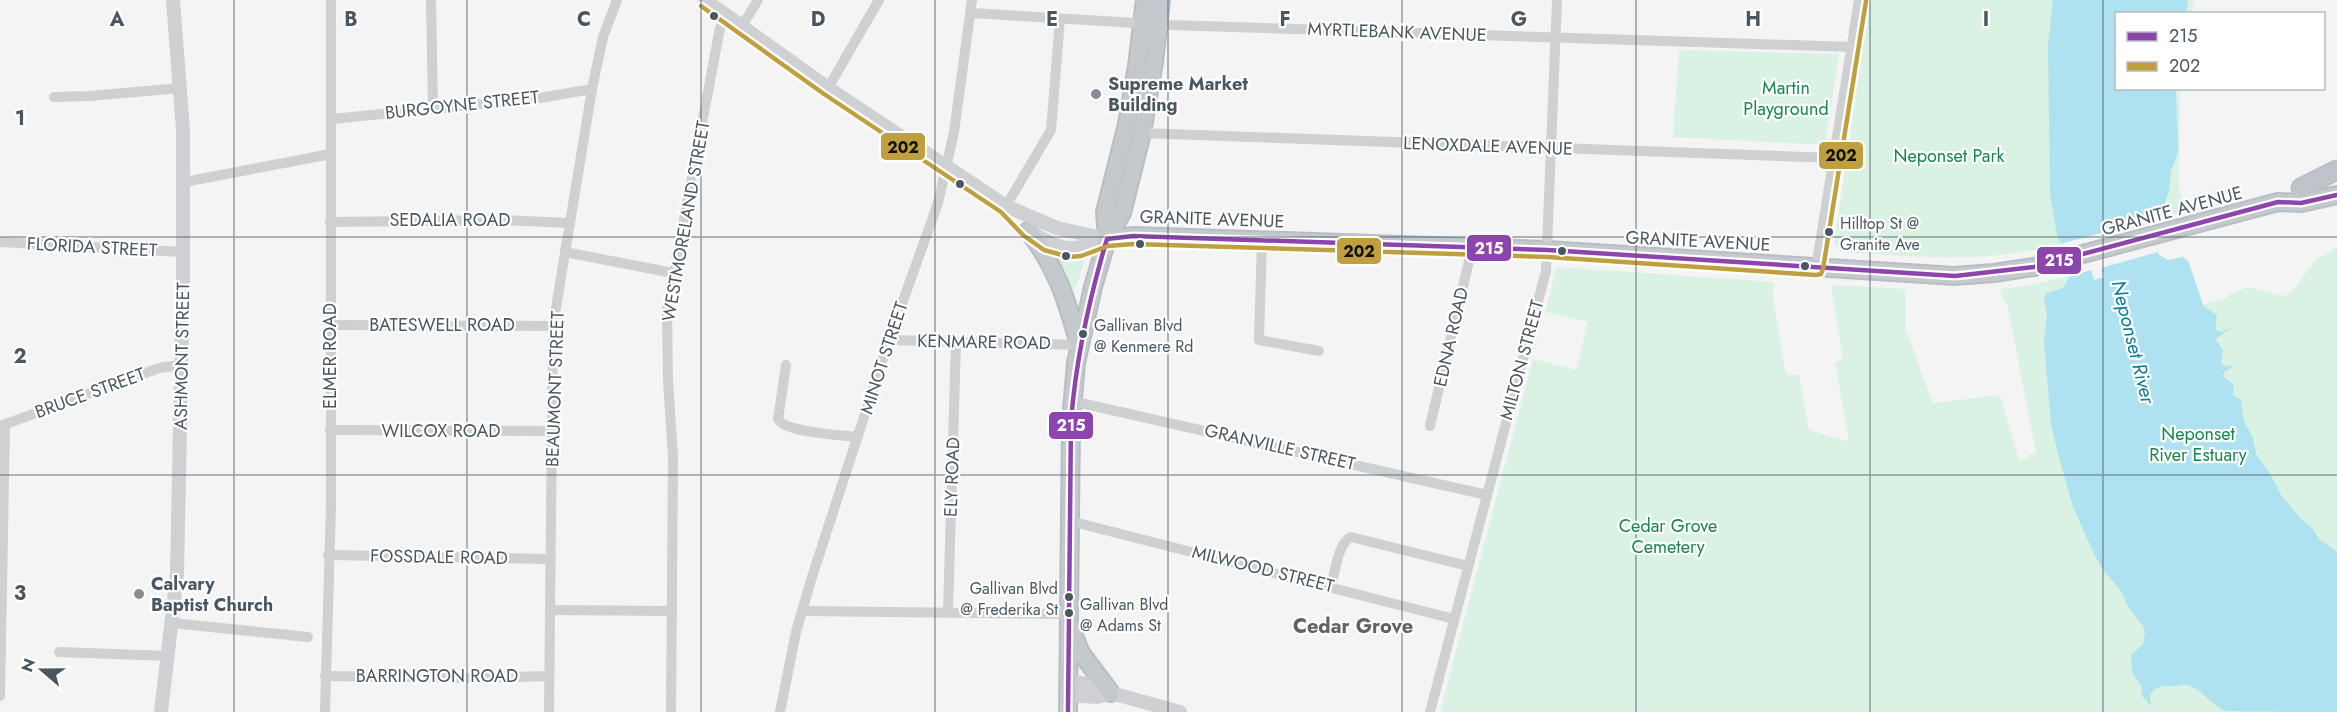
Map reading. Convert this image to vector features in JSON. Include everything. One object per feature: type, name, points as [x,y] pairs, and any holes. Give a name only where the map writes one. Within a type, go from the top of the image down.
[{"type":"highway","points":[[1068,696],[1072,401],[1079,345],[1088,303],[1107,238],[1122,213],[1142,134],[1150,24],[1145,0]]},
{"type":"highway","points":[[1107,238],[1105,212],[1150,24],[1161,0]]},
{"type":"highway","points":[[2301,188],[2337,170]]},
{"type":"highway","name":"GRANITE AVENUE","points":[[1107,238],[1133,236],[1548,250],[1955,276],[2015,270],[2064,260],[2278,202],[2301,188],[2337,177]]},
{"type":"highway","name":"GRANITE AVENUE","points":[[2278,202],[2301,203],[2337,195]]},
{"type":"highway","points":[[1028,231],[1041,246],[1058,276],[1079,345]]},
{"type":"highway","points":[[1069,620],[1081,653],[1111,693]]},
{"type":"main road","name":"ASHMONT STREET","points":[[161,712],[177,574],[183,252],[184,182],[173,0]]},
{"type":"main road","points":[[705,0],[828,88],[1006,206],[1058,228],[1107,238]]},
{"type":"main road","points":[[1006,206],[1028,231],[1047,242],[1076,249],[1107,238]]},
{"type":"main road","points":[[1068,696],[1098,686],[1111,693],[1180,712]]},
{"type":"street","name":"ELMER ROAD","points":[[325,712],[331,505],[331,0]]},
{"type":"street","points":[[431,0],[433,108]]},
{"type":"street","name":"BEAUMONT STREET","points":[[549,712],[553,326],[592,89],[603,37],[617,0]]},
{"type":"street","points":[[742,26],[758,0]]},
{"type":"street","points":[[828,88],[879,0]]},
{"type":"street","name":"MINOT STREET","points":[[780,712],[802,611],[889,340],[938,203],[954,132],[972,0]]},
{"type":"street","name":"MILTON STREET","points":[[1430,712],[1544,278],[1548,250],[1557,0]]},
{"type":"street","points":[[1816,268],[1859,0]]},
{"type":"street","name":"MYRTLEBANK AVENUE","points":[[972,13],[1150,24],[1852,47]]},
{"type":"street","name":"WESTMORELAND STREET","points":[[670,712],[674,456],[667,310],[720,28],[726,15]]},
{"type":"street","points":[[1006,206],[1052,130],[1060,19]]},
{"type":"street","points":[[54,97],[180,88]]},
{"type":"street","name":"BURGOYNE STREET","points":[[332,119],[540,98],[592,89]]},
{"type":"street","name":"LENOXDALE AVENUE","points":[[1142,134],[1834,158]]},
{"type":"street","points":[[184,182],[331,154]]},
{"type":"street","name":"SEDALIA ROAD","points":[[330,222],[501,220],[570,223]]},
{"type":"street","points":[[1262,240],[1259,340],[1319,351]]},
{"type":"street","name":"FLORIDA STREET","points":[[0,242],[183,252]]},
{"type":"street","name":"EDNA ROAD","points":[[1430,426],[1472,248]]},
{"type":"street","points":[[565,252],[673,273]]},
{"type":"street","name":"BATESWELL ROAD","points":[[330,325],[553,326]]},
{"type":"street","name":"KENMARE ROAD","points":[[889,340],[1079,345]]},
{"type":"street","name":"ELY ROAD","points":[[948,611],[956,342]]},
{"type":"street","name":"BRUCE STREET","points":[[3,425],[159,368],[181,365]]},
{"type":"street","points":[[786,365],[779,422],[791,428],[858,437]]},
{"type":"street","name":"GRANVILLE STREET","points":[[1072,401],[1487,495]]},
{"type":"street","points":[[0,696],[3,425]]},
{"type":"street","name":"WILCOX ROAD","points":[[330,430],[553,431]]},
{"type":"street","name":"MILWOOD STREET","points":[[1070,521],[1454,618]]},
{"type":"street","points":[[1331,586],[1343,546],[1351,537],[1468,566]]},
{"type":"street","name":"FOSSDALE ROAD","points":[[328,555],[551,559]]},
{"type":"street","points":[[550,610],[672,610]]},
{"type":"street","points":[[802,611],[948,611],[1069,620]]},
{"type":"street","points":[[172,623],[308,637]]},
{"type":"street","points":[[59,652],[168,656]]},
{"type":"street","name":"BARRINGTON ROAD","points":[[325,676],[476,678],[549,676]]},
{"type":"green space","points":[[1870,0],[2194,0],[2192,12],[2115,12],[2115,90],[2180,90],[2179,188],[2186,211],[2150,220],[2159,255],[2168,260],[2183,257],[2188,261],[2203,305],[2228,297],[2248,287],[2280,296],[2287,295],[2315,261],[2337,247],[2337,712],[1440,712],[1533,359],[1576,370],[1588,322],[1545,312],[1557,267],[1774,282],[1773,297],[1786,375],[1799,375],[1809,430],[1849,442],[1835,362],[1843,360],[1831,285],[1905,289],[1905,328],[1933,403],[2000,395],[2019,460],[2036,453],[2008,308],[2002,298],[2001,289],[2071,276],[2072,272],[2060,244],[2006,254],[1952,257],[1843,252],[1834,244]]},
{"type":"green space","name":"Martin Playground","points":[[1679,50],[1839,54],[1825,145],[1673,137]]},
{"type":"green space","points":[[1058,255],[1082,256],[1085,259],[1077,285],[1073,289],[1068,287],[1056,258]]},
{"type":"water","name":"Neponset River Estuary","points":[[2053,0],[2188,0],[2186,12],[2115,12],[2115,90],[2176,90],[2178,152],[2171,171],[2169,191],[2164,205],[2150,220],[2159,255],[2168,260],[2183,257],[2188,261],[2204,307],[2217,315],[2215,330],[2222,332],[2233,327],[2216,341],[2223,350],[2221,364],[2235,365],[2224,372],[2223,376],[2234,385],[2233,395],[2241,400],[2244,421],[2252,436],[2257,456],[2270,473],[2281,495],[2300,518],[2313,529],[2319,539],[2337,552],[2337,712],[2225,711],[2192,686],[2185,685],[2157,688],[2150,696],[2151,706],[2142,696],[2141,686],[2132,672],[2131,655],[2143,644],[2145,632],[2143,626],[2094,554],[2073,507],[2051,425],[2044,341],[2047,315],[2044,300],[2047,293],[2063,288],[2072,272],[2057,235],[2050,195],[2048,46]]},
{"type":"pier","points":[[2150,220],[2158,252],[2101,268],[2104,277],[2094,280],[2091,270],[2068,277],[2069,269],[2060,244]]},
{"type":"transit line","name":"202","points":[[701,6],[824,94],[1001,212],[1023,235],[1044,250],[1069,257],[1081,256],[1108,246],[1133,244],[1548,257],[1816,275],[1821,274],[1823,269],[1866,1]]},
{"type":"transit line","name":"215","points":[[1068,712],[1071,421],[1084,329],[1107,239],[1133,236],[1548,250],[1955,276],[2034,267],[2278,202],[2301,203],[2337,195]]},
{"type":"place","name":"Supreme Market Building","points":[[1096,94]]},
{"type":"place","name":"Hilltop St @ Granite Ave","points":[[1829,232]]},
{"type":"place","name":"Gallivan Blvd @ Kenmere Rd","points":[[1083,334]]},
{"type":"place","name":"Calvary Baptist Church","points":[[139,594]]},
{"type":"place","name":"Gallivan Blvd @ Frederika St","points":[[1069,597]]},
{"type":"place","name":"Gallivan Blvd @ Adams St","points":[[1069,613]]},
{"type":"district","name":"Cedar Grove","points":[[1353,626]]},
{"type":"park label","name":"Neponset Park","points":[[1949,156]]},
{"type":"park label","name":"Cedar Grove Cemetery","points":[[1668,536]]},
{"type":"water label","name":"Neponset River","points":[[2133,342]]}]
